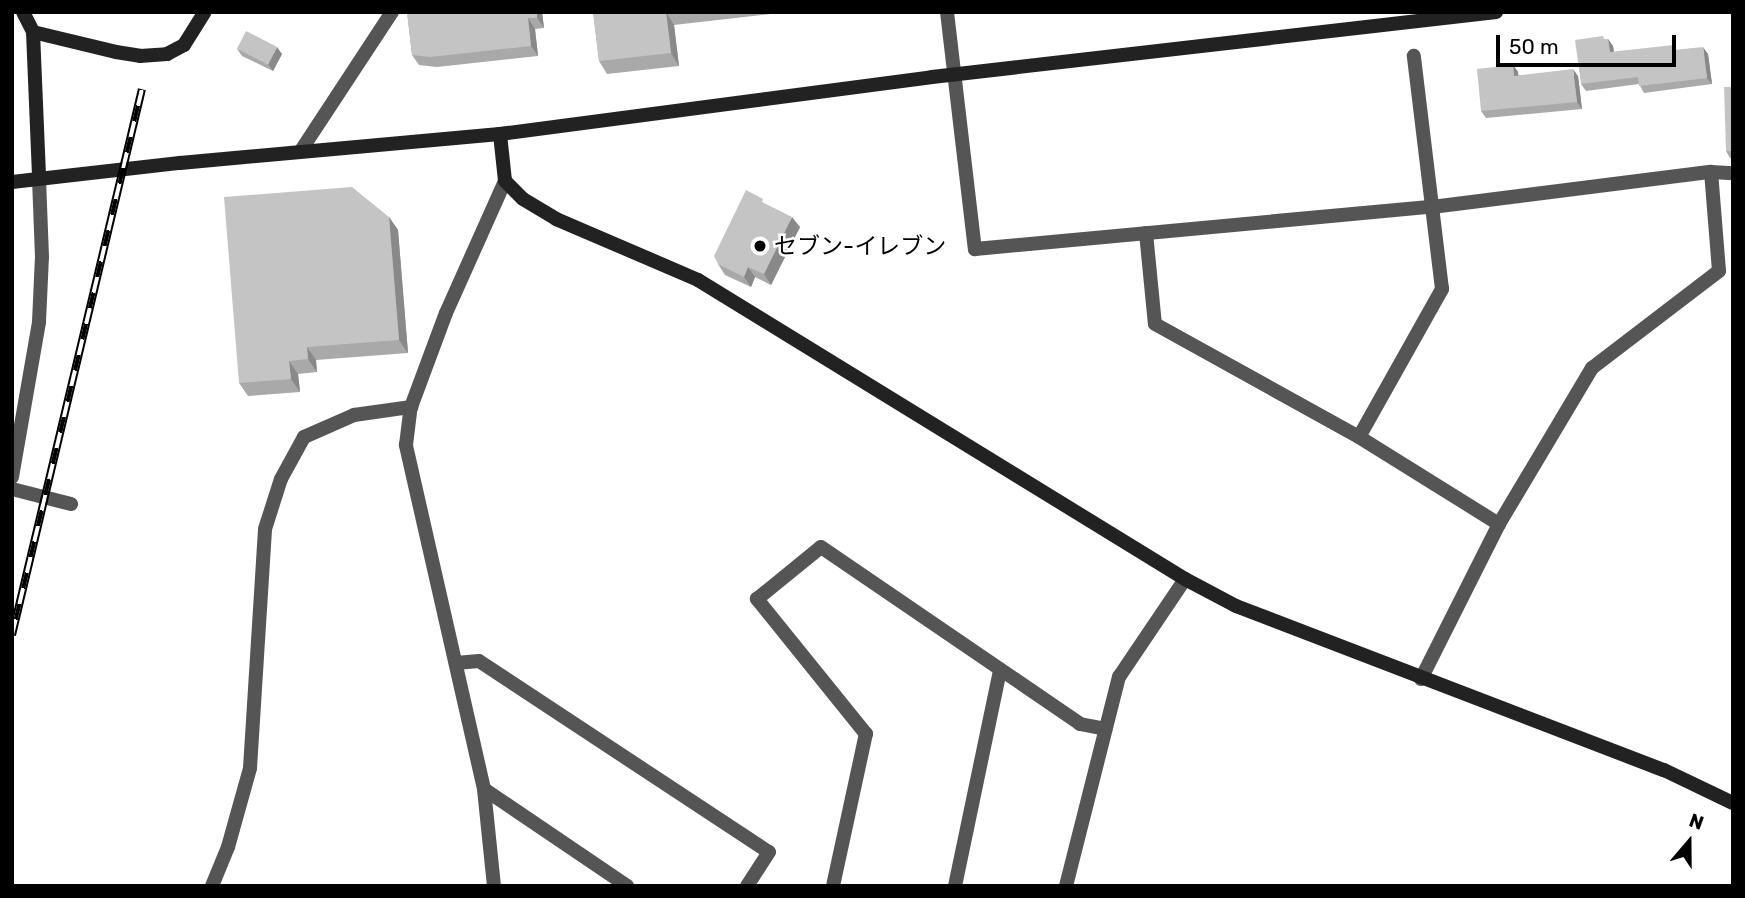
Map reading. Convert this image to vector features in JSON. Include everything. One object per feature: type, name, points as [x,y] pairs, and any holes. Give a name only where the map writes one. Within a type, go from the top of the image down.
[{"type":"street","points":[[12,477],[39,322],[42,257],[33,32],[23,12]]},
{"type":"street","points":[[33,32],[140,56],[167,54],[184,45],[205,12]]},
{"type":"street","points":[[300,152],[392,12]]},
{"type":"street","points":[[947,12],[975,249],[1432,207],[1711,172],[1733,173]]},
{"type":"street","points":[[12,182],[180,163],[500,134],[955,74],[1496,12]]},
{"type":"street","points":[[1359,437],[1442,289],[1414,56]]},
{"type":"street","points":[[494,886],[484,789],[406,445],[411,407],[446,313],[505,181],[500,134]]},
{"type":"street","points":[[1420,679],[1499,524],[1592,368],[1718,271],[1711,172]]},
{"type":"street","points":[[505,181],[523,199],[556,219],[698,280],[1185,579],[1236,606],[1420,679],[1664,770],[1733,803]]},
{"type":"street","points":[[1146,233],[1155,324],[1359,437],[1499,524]]},
{"type":"street","points":[[212,886],[228,847],[250,768],[265,529],[281,479],[304,437],[354,415],[411,407]]},
{"type":"street","points":[[12,489],[71,504]]},
{"type":"street","points":[[832,886],[866,734],[757,599],[821,547],[1080,724],[1105,729]]},
{"type":"street","points":[[1066,886],[1119,677],[1185,579]]},
{"type":"street","points":[[456,663],[479,662],[769,852],[747,886]]},
{"type":"street","points":[[955,886],[1000,670]]},
{"type":"street","points":[[484,789],[627,886]]},
{"type":"building","points":[[407,12],[537,12],[537,18],[528,18],[531,46],[430,57],[412,55]]},
{"type":"building","points":[[593,12],[666,12],[671,53],[599,61]]},
{"type":"building","points":[[246,31],[277,47],[268,65],[237,49]]},
{"type":"building","points":[[1603,36],[1608,39],[1610,52],[1673,45],[1674,50],[1703,47],[1707,78],[1639,86],[1638,77],[1581,84],[1575,40]]},
{"type":"building","points":[[1513,65],[1514,76],[1573,69],[1577,102],[1481,111],[1477,69]]},
{"type":"building","points":[[1724,87],[1733,87],[1733,151],[1726,151]]},
{"type":"building","points":[[352,187],[389,217],[399,340],[307,347],[308,359],[289,361],[291,379],[239,383],[224,197]]},
{"type":"building","name":"セブン-イレブン","points":[[746,190],[763,199],[762,202],[792,217],[764,274],[748,267],[744,277],[718,264],[714,256]]},
{"type":"railway","points":[[12,635],[142,89]]},
{"type":"place","name":"セブン-イレブン","points":[[760,246]]}]
